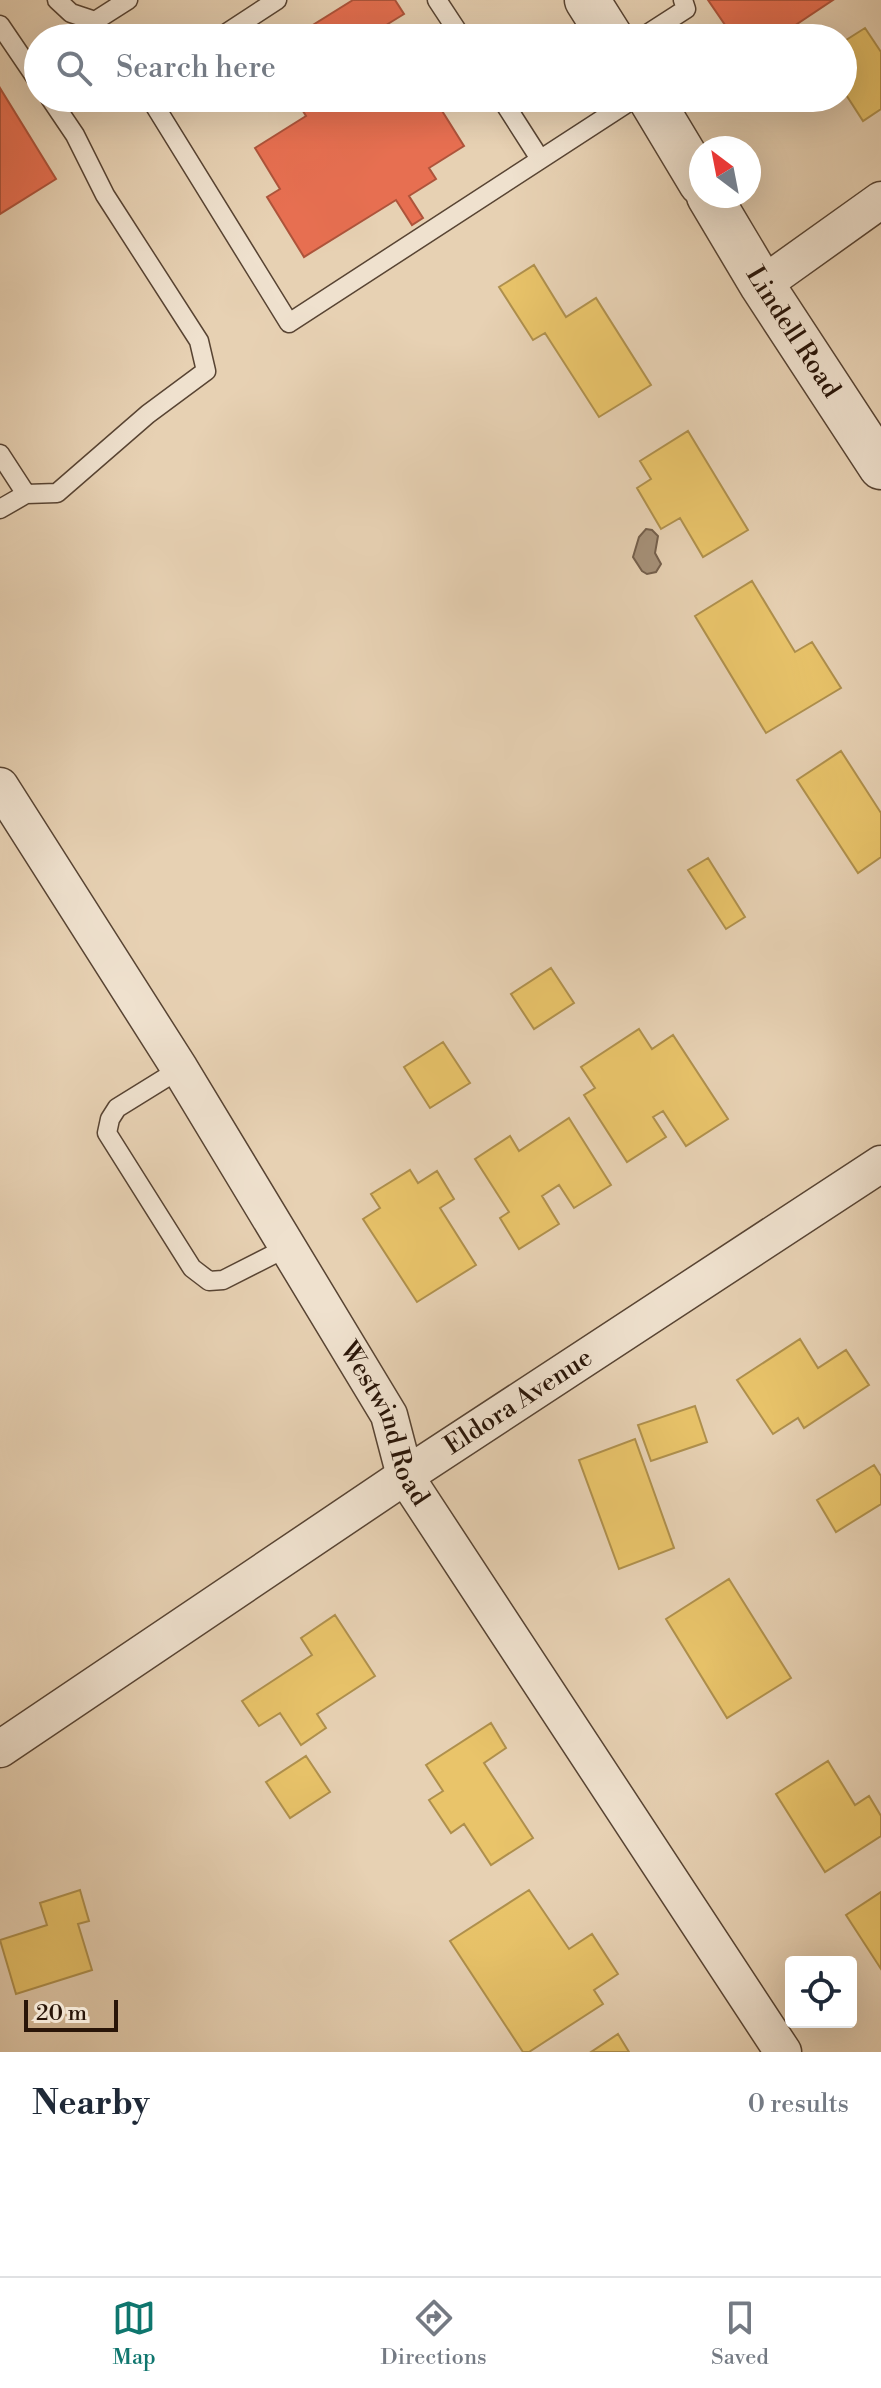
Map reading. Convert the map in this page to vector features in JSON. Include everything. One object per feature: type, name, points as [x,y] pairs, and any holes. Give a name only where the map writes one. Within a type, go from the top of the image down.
[{"type":"street","points":[[587,0],[602,24]]},
{"type":"street","points":[[658,112],[689,163]]},
{"type":"street","points":[[762,285],[881,200]]},
{"type":"street","name":"Lindell Road","points":[[716,208],[762,285],[881,467]]},
{"type":"street","name":"Westwind Road","points":[[0,786],[180,1069],[389,1415],[405,1476],[783,2052]]},
{"type":"street","name":"Eldora Avenue","points":[[0,1749],[405,1476],[881,1164]]},
{"type":"lane","points":[[57,0],[71,13],[95,21],[128,0]]},
{"type":"lane","points":[[240,24],[277,0]]},
{"type":"lane","points":[[437,0],[453,24]]},
{"type":"lane","points":[[663,24],[686,9],[683,0]]},
{"type":"lane","points":[[0,25],[24,60]]},
{"type":"lane","points":[[0,509],[26,494],[57,493],[148,414],[206,371],[199,341],[105,195],[75,135],[59,112]]},
{"type":"lane","points":[[159,112],[289,323],[613,112]]},
{"type":"lane","points":[[510,112],[540,159]]},
{"type":"lane","points":[[0,454],[26,494]]},
{"type":"lane","points":[[180,1069],[117,1108],[110,1119],[107,1133],[192,1268],[209,1281],[223,1280],[288,1247]]},
{"type":"shaded area","points":[[646,529],[658,536],[655,553],[661,564],[656,572],[647,574],[633,557],[639,537]]},
{"type":"building: Homes","points":[[865,28],[881,52],[881,109],[863,121],[857,112],[857,33]]},
{"type":"building: Homes","points":[[534,265],[566,317],[596,298],[651,385],[599,417],[545,333],[533,340],[499,287]]},
{"type":"building: Homes","points":[[688,431],[748,530],[703,557],[680,518],[661,529],[637,488],[651,479],[640,461]]},
{"type":"building: Homes","points":[[752,581],[795,652],[812,642],[841,688],[766,733],[695,616]]},
{"type":"building: Homes","points":[[841,751],[881,813],[881,857],[858,873],[797,780]]},
{"type":"building: Homes","points":[[708,858],[745,917],[726,929],[688,870]]},
{"type":"building: Homes","points":[[551,968],[574,1003],[534,1029],[511,994]]},
{"type":"building: Homes","points":[[639,1029],[652,1049],[673,1035],[728,1119],[686,1146],[663,1111],[653,1117],[666,1137],[627,1162],[584,1095],[595,1088],[581,1067]]},
{"type":"building: Homes","points":[[443,1042],[470,1083],[430,1108],[404,1067]]},
{"type":"building: Homes","points":[[569,1118],[611,1185],[574,1208],[559,1185],[542,1196],[559,1224],[519,1249],[500,1218],[509,1212],[475,1159],[510,1136],[519,1151]]},
{"type":"building: Homes","points":[[410,1170],[418,1183],[437,1171],[454,1199],[440,1208],[476,1265],[417,1302],[363,1219],[380,1208],[371,1194]]},
{"type":"building: Homes","points":[[800,1339],[818,1368],[846,1350],[869,1385],[804,1428],[798,1418],[773,1434],[737,1380]]},
{"type":"building: Homes","points":[[695,1406],[707,1442],[651,1461],[638,1425]]},
{"type":"building: Homes","points":[[635,1439],[674,1548],[619,1569],[579,1460]]},
{"type":"building: Homes","points":[[874,1465],[881,1476],[881,1504],[836,1532],[817,1500]]},
{"type":"building: Homes","points":[[729,1579],[791,1678],[727,1718],[666,1619]]},
{"type":"building: Homes","points":[[335,1615],[375,1676],[317,1714],[326,1728],[301,1745],[280,1713],[259,1726],[242,1701],[312,1655],[301,1638]]},
{"type":"building: Homes","points":[[491,1723],[506,1748],[484,1763],[533,1838],[491,1865],[464,1824],[451,1833],[429,1800],[443,1791],[426,1765]]},
{"type":"building: Homes","points":[[306,1756],[330,1792],[290,1818],[266,1782]]},
{"type":"building: Homes","points":[[828,1761],[855,1805],[869,1796],[881,1816],[881,1836],[825,1872],[776,1794]]},
{"type":"building: Homes","points":[[80,1890],[89,1921],[78,1924],[92,1970],[16,1994],[0,1940],[47,1925],[40,1903]]},
{"type":"building: Homes","points":[[529,1890],[569,1949],[592,1934],[618,1974],[594,1990],[603,2004],[529,2052],[523,2052],[450,1941]]},
{"type":"building: Homes","points":[[881,1892],[881,1969],[846,1915]]},
{"type":"building: Homes","points":[[618,2034],[629,2052],[591,2052]]},
{"type":"building: Shops","points":[[353,0],[395,0],[404,14],[388,24],[314,24]]},
{"type":"building: Shops","points":[[708,0],[833,0],[797,24],[724,24]]},
{"type":"building: Shops","points":[[0,88],[56,179],[0,214]]},
{"type":"building: Shops","points":[[304,112],[443,112],[464,146],[429,168],[436,179],[409,196],[423,218],[412,225],[396,200],[304,257],[267,197],[280,189],[255,148],[306,116]]}]
